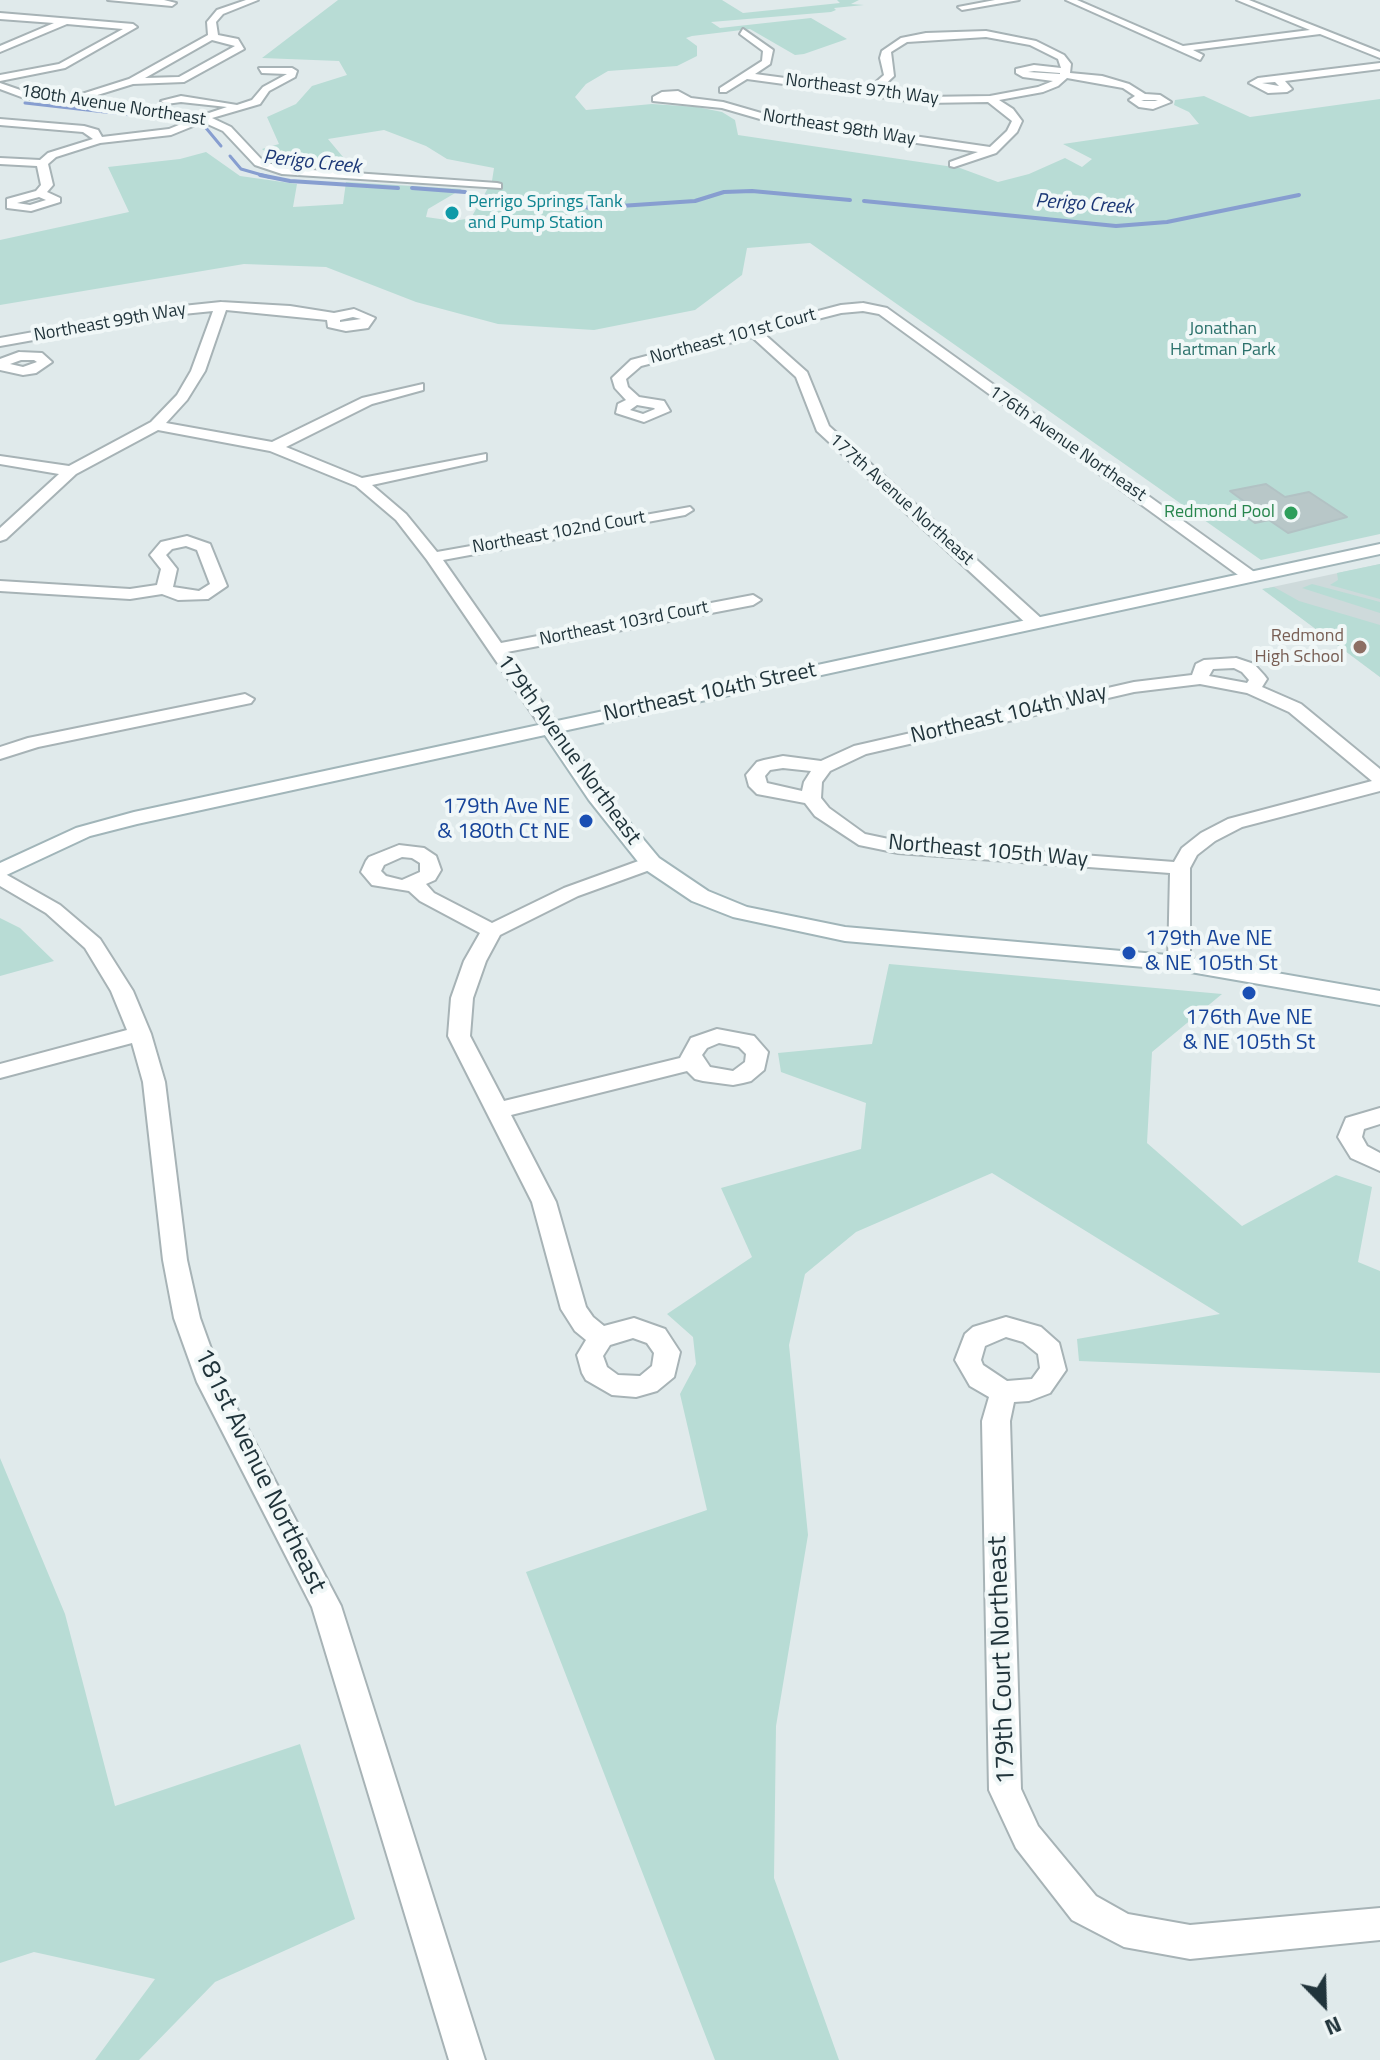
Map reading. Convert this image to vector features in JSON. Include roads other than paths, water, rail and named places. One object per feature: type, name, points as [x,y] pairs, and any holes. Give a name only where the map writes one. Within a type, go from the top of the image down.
[{"type":"street","points":[[112,0],[180,2]]},
{"type":"street","points":[[65,102],[132,81],[211,37],[214,34],[211,22],[220,12],[254,0]]},
{"type":"street","points":[[986,34],[980,20],[962,7],[1015,0]]},
{"type":"street","points":[[1070,0],[1200,57]]},
{"type":"street","points":[[1241,0],[1380,55]]},
{"type":"street","points":[[220,12],[254,14]]},
{"type":"street","points":[[0,16],[133,27],[62,66],[0,78]]},
{"type":"street","points":[[0,49],[67,21]]},
{"type":"street","points":[[723,90],[767,62],[769,55],[763,44],[743,32]]},
{"type":"street","points":[[1181,49],[1321,32]]},
{"type":"street","points":[[871,92],[889,76],[885,58],[900,42],[926,36],[986,34],[1022,40],[1051,50],[1064,60],[1064,75],[1114,82],[1143,97]]},
{"type":"street","points":[[132,81],[181,80],[241,47],[235,41],[211,37]]},
{"type":"street","points":[[1278,79],[1380,66]]},
{"type":"street","points":[[0,161],[42,163],[68,148],[99,140],[171,132],[203,118],[256,102],[266,89],[292,75],[292,71],[262,70]]},
{"type":"street","name":"Northeast 97th Way","points":[[748,76],[924,100],[990,99],[1040,90],[1064,75]]},
{"type":"street","name":"180th Avenue Northeast","points":[[0,86],[24,95],[65,102],[203,118],[227,129],[259,163],[282,171],[497,186]]},
{"type":"street","points":[[10,102],[24,95]]},
{"type":"street","points":[[166,101],[181,99],[239,107]]},
{"type":"street","points":[[954,164],[992,151],[1012,132],[1017,121],[1009,111],[990,99]]},
{"type":"street","name":"Northeast 98th Way","points":[[686,100],[723,105],[767,118],[992,151]]},
{"type":"street","points":[[0,122],[84,129],[94,132],[99,140]]},
{"type":"street","points":[[40,193],[47,185],[42,163]]},
{"type":"street","points":[[0,536],[71,471],[156,425],[182,397],[198,371],[221,306]]},
{"type":"street","name":"Northeast 99th Way","points":[[3,342],[173,311],[221,306],[290,310],[334,317]]},
{"type":"street","name":"Northeast 101st Court","points":[[635,401],[622,388],[619,378],[636,363],[841,309],[863,307],[883,311]]},
{"type":"street","name":"176th Avenue Northeast","points":[[883,311],[1251,577]]},
{"type":"street","name":"177th Avenue Northeast","points":[[753,331],[802,375],[822,428],[1036,623]]},
{"type":"street","points":[[3,342],[19,356]]},
{"type":"street","points":[[274,447],[367,401],[418,387]]},
{"type":"street","name":"179th Avenue Northeast","points":[[156,425],[274,447],[361,483],[401,517],[433,557],[596,796],[651,863],[700,896],[741,912],[861,936],[1179,963],[1380,998]]},
{"type":"street","points":[[361,483],[481,457]]},
{"type":"street","points":[[0,460],[71,471]]},
{"type":"street","name":"Northeast 102nd Court","points":[[433,557],[685,510]]},
{"type":"street","name":"Northeast 104th Street","points":[[0,874],[83,832],[134,818],[1380,549]]},
{"type":"street","points":[[0,586],[130,594],[164,589]]},
{"type":"street","name":"Northeast 103rd Court","points":[[496,649],[753,600]]},
{"type":"street","name":"Northeast 104th Way","points":[[1200,679],[1202,668],[1210,664],[1236,663],[1248,668],[1258,679],[1252,689]]},
{"type":"street","name":"Northeast 104th Way","points":[[816,782],[860,750],[1134,687],[1200,679],[1252,689],[1295,708],[1380,778]]},
{"type":"street","points":[[0,753],[34,742],[245,699]]},
{"type":"street","points":[[783,762],[816,782],[764,790],[755,781],[755,775],[764,766],[783,762]]},
{"type":"street","name":"Northeast 105th Way","points":[[816,782],[837,826],[859,839],[885,844],[1180,868]]},
{"type":"street","points":[[1179,963],[1180,868],[1189,852],[1235,823],[1380,785]]},
{"type":"street","points":[[601,1338],[584,1324],[574,1309],[544,1202],[459,1036],[462,998],[475,961],[492,931],[571,892],[651,863]]},
{"type":"street","name":"181st Avenue Northeast","points":[[0,874],[53,909],[93,944],[122,991],[140,1034],[154,1082],[175,1260],[187,1318],[210,1382],[326,1606],[467,2060]]},
{"type":"street","points":[[414,884],[427,897],[492,931]]},
{"type":"street","points":[[0,1071],[140,1034]]},
{"type":"street","points":[[496,1111],[692,1062]]},
{"type":"street","points":[[1380,1116],[1371,1116],[1354,1124],[1350,1137],[1359,1152],[1380,1163]]},
{"type":"street","name":"179th Court Northeast","points":[[1003,1392],[996,1421],[1005,1790],[1027,1837],[1084,1908],[1124,1930],[1190,1942],[1380,1924]]},
{"type":"waterway","name":"Perigo Creek","points":[[25,103],[176,120]]},
{"type":"waterway","name":"Perigo Creek","points":[[206,128],[221,146]]},
{"type":"waterway","name":"Perigo Creek","points":[[230,156],[241,169],[267,176]]},
{"type":"waterway","name":"Perigo Creek","points":[[260,175],[267,176]]},
{"type":"waterway","name":"Perigo Creek","points":[[267,176],[290,181],[398,188]]},
{"type":"waterway","name":"Perigo Creek","points":[[412,188],[465,192]]},
{"type":"waterway","name":"Perigo Creek","points":[[486,196],[554,200],[590,208],[695,201],[724,192],[752,191],[850,200]]},
{"type":"waterway","name":"Perigo Creek","points":[[864,201],[1116,226],[1167,222],[1299,195]]},
{"type":"place","name":"Perrigo Springs Tank and Pump Station","points":[[452,213]]},
{"type":"place","name":"Redmond Pool","points":[[1291,513]]},
{"type":"place","name":"Redmond High School","points":[[1360,647]]},
{"type":"place","name":"179th Ave NE & 180th Ct NE","points":[[586,821]]},
{"type":"place","name":"179th Ave NE & NE 105th St","points":[[1129,953]]},
{"type":"place","name":"176th Ave NE & NE 105th St","points":[[1249,993]]},
{"type":"park label","name":"Jonathan Hartman Park","points":[[1223,340]]}]
